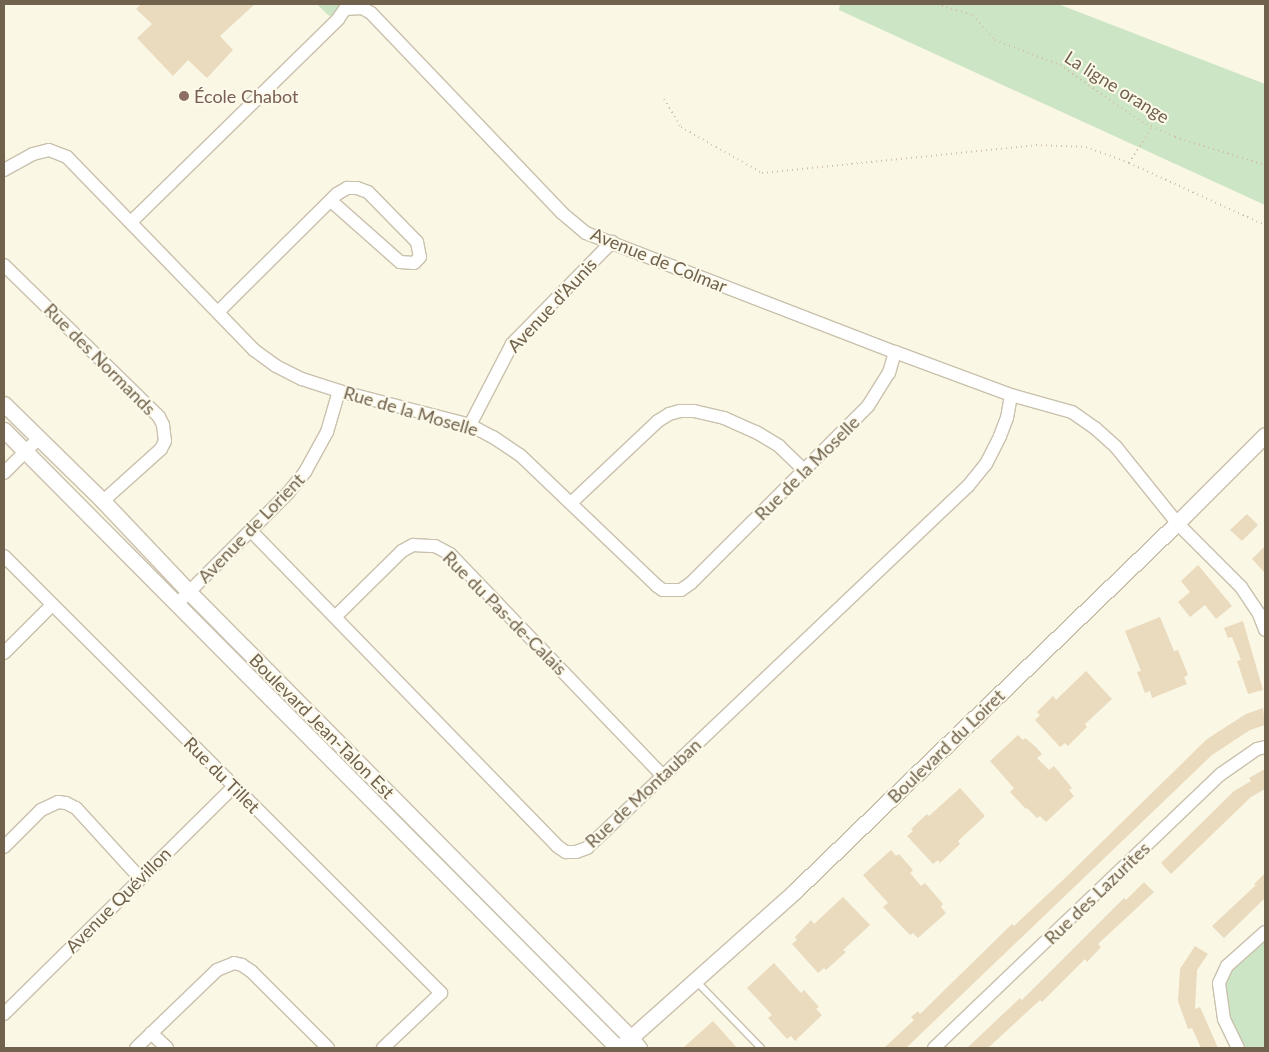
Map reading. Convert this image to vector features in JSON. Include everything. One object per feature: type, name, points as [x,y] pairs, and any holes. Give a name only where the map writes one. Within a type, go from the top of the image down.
[{"type":"street","name":"Avenue de Colmar","points":[[131,222],[331,26],[345,9],[353,7],[362,8],[371,13],[562,213],[586,233],[1011,395],[1072,412],[1095,428],[1116,447],[1177,523],[1241,587],[1259,614],[1265,630]]},
{"type":"street","name":"Rue de la Moselle","points":[[4,170],[34,154],[49,150],[67,157],[254,350],[276,366],[302,379],[339,391],[470,425],[494,437],[520,455],[656,586],[671,592],[681,590],[691,584],[873,401],[889,373],[895,352]]},
{"type":"street","points":[[218,311],[337,194],[347,188],[357,188],[368,192],[417,242],[420,257],[414,262],[400,262],[331,201]]},
{"type":"street","name":"Avenue d'Aunis","points":[[470,425],[512,344],[612,242]]},
{"type":"street","name":"Rue des Normands","points":[[4,265],[158,417],[163,425],[165,433],[161,449],[103,501]]},
{"type":"street","name":"Avenue de Lorient","points":[[177,604],[288,493],[309,465],[327,432],[339,391]]},
{"type":"street","name":"Rue de Montauban","points":[[251,531],[336,616],[557,846],[566,852],[576,852],[587,848],[968,486],[986,464],[1000,436],[1007,418],[1011,395]]},
{"type":"street","name":"Boulevard Jean-Talon Est","points":[[4,404],[103,501],[189,592],[635,1043]]},
{"type":"street","points":[[571,503],[658,421],[669,414],[680,411],[694,411],[724,418],[756,432],[779,446],[805,471]]},
{"type":"street","name":"Boulevard Jean-Talon Est","points":[[4,430],[619,1048]]},
{"type":"street","name":"Boulevard du Loiret","points":[[619,1048],[635,1043],[695,980],[796,891],[1177,523],[1265,435]]},
{"type":"street","points":[[4,473],[38,439]]},
{"type":"street","name":"Rue du Pas-de-Calais","points":[[336,616],[402,551],[413,545],[435,546],[450,554],[662,775]]},
{"type":"street","name":"Rue du Tillet","points":[[4,556],[441,993],[383,1048]]},
{"type":"street","points":[[4,653],[52,605]]},
{"type":"street","name":"Rue des Lazurites","points":[[934,1048],[1222,774],[1257,750],[1265,747]]},
{"type":"street","name":"Avenue Quévillon","points":[[4,1014],[233,787]]},
{"type":"street","points":[[4,848],[41,810],[58,802],[66,803],[76,808],[140,878]]},
{"type":"street","points":[[1238,1048],[1224,1019],[1219,983],[1227,966],[1265,932]]},
{"type":"street","points":[[136,1048],[217,970],[234,963],[242,965],[251,971],[328,1048]]},
{"type":"street","points":[[151,1033],[167,1048]]},
{"type":"lane","points":[[695,980],[761,1048]]},
{"type":"path","name":"La ligne orange","points":[[938,4],[973,15],[995,40],[1060,65],[1152,127],[1175,137],[1265,165]]},
{"type":"path","points":[[664,99],[681,127],[762,174],[1036,145],[1086,146],[1129,163],[1265,225]]},
{"type":"path","points":[[1129,163],[1152,127]]},
{"type":"green space","points":[[317,4],[344,4],[338,19],[328,15]]},
{"type":"green space","points":[[840,4],[1058,4],[1265,84],[1265,205],[839,10]]},
{"type":"green space","points":[[1265,932],[1265,1048],[1238,1048],[1219,983]]},
{"type":"building","points":[[141,4],[255,4],[220,36],[233,50],[207,78],[188,60],[173,76],[137,38],[152,24],[136,9]]},
{"type":"building","points":[[1247,514],[1258,525],[1242,541],[1230,530]]},
{"type":"building","points":[[1265,546],[1265,573],[1252,559]]},
{"type":"building","points":[[1198,565],[1232,606],[1216,619],[1205,605],[1190,617],[1178,602],[1190,592],[1181,581]]},
{"type":"building","points":[[1160,617],[1174,651],[1178,650],[1188,675],[1184,677],[1187,684],[1152,698],[1150,691],[1145,693],[1137,672],[1141,671],[1125,631]]},
{"type":"building","points":[[1243,621],[1263,690],[1248,694],[1237,661],[1241,660],[1232,637],[1228,638],[1224,628]]},
{"type":"building","points":[[1086,671],[1112,699],[1085,724],[1087,727],[1068,746],[1065,743],[1060,747],[1035,720],[1040,715],[1037,712],[1053,696],[1056,700]]},
{"type":"building","points":[[1263,708],[1265,725],[1250,730],[1212,755],[906,1048],[884,1048],[914,1020],[911,1017],[918,1011],[920,1014],[1012,924],[1014,926],[1063,880],[1207,739],[1246,714]]},
{"type":"building","points":[[1018,735],[1036,747],[1042,754],[1037,758],[1049,770],[1054,766],[1072,788],[1069,790],[1074,796],[1046,822],[1040,816],[1037,818],[1026,809],[1010,792],[1014,788],[990,761]]},
{"type":"building","points":[[1265,769],[1265,789],[1251,797],[1171,874],[1161,863],[1234,791],[1251,781],[1249,778]]},
{"type":"building","points":[[960,788],[985,816],[958,841],[960,844],[940,863],[938,860],[933,864],[907,836],[913,831],[911,829],[927,814],[929,816]]},
{"type":"building","points":[[891,850],[896,856],[899,854],[913,870],[910,873],[921,886],[925,883],[943,904],[941,907],[946,913],[918,938],[913,933],[910,935],[883,907],[888,903],[863,875]]},
{"type":"building","points":[[1265,873],[1265,898],[1224,938],[1212,926],[1256,885],[1254,884]]},
{"type":"building","points":[[1144,882],[1154,892],[1098,944],[1101,947],[1087,962],[1085,959],[1042,1002],[1040,1000],[988,1048],[967,1048],[1020,998],[1022,1000],[1124,898],[1126,900]]},
{"type":"building","points":[[843,897],[870,925],[843,950],[846,952],[826,970],[824,968],[818,973],[792,944],[797,940],[795,937],[811,920],[814,924]]},
{"type":"building","points":[[1195,946],[1208,954],[1197,970],[1195,1009],[1200,1007],[1218,1048],[1201,1048],[1192,1028],[1188,1029],[1178,1001],[1180,969]]},
{"type":"building","points":[[774,963],[801,993],[804,990],[819,1007],[816,1009],[822,1015],[795,1041],[791,1036],[787,1039],[768,1018],[772,1015],[747,988]]},
{"type":"building","points":[[713,1021],[737,1048],[683,1048]]},
{"type":"place","name":"École Chabot","points":[[184,96]]}]
